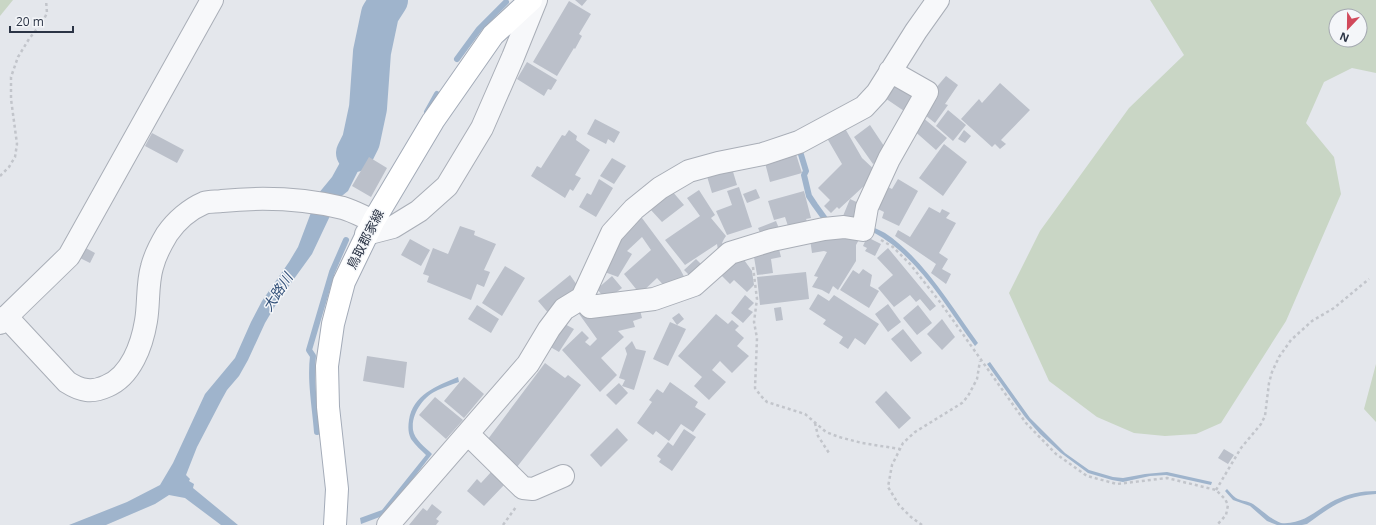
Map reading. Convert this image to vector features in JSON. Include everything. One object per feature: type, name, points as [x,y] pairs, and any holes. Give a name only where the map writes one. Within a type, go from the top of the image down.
[{"type":"main road","name":"鳥取郡家線","points":[[335,525],[337,489],[328,407],[327,366],[333,324],[344,282],[370,227],[433,121],[493,35],[531,0]]},
{"type":"street","points":[[212,0],[69,256],[4,320],[14,325],[67,382],[76,388],[97,391],[112,384],[124,373],[132,361],[140,344],[146,321],[151,268],[158,249],[178,220],[192,210],[206,203],[242,199],[306,201],[344,209],[371,220],[370,227],[392,226],[419,211],[447,186],[482,128],[536,0]]},
{"type":"street","points":[[388,525],[528,364],[549,329],[564,309],[582,298],[612,233],[634,209],[660,188],[689,171],[718,163],[763,154],[799,142],[864,107],[877,93],[916,30],[938,0]]},
{"type":"street","points":[[582,298],[590,307],[654,299],[694,285],[730,253],[748,247],[772,240],[824,229],[844,227],[863,230],[867,207],[889,159],[927,92],[890,71]]},
{"type":"street","points":[[468,434],[523,488],[532,489],[563,476]]},
{"type":"path","points":[[0,176],[12,162],[18,144],[11,100],[11,77],[18,57],[47,13],[46,0]]},
{"type":"path","points":[[863,230],[893,247],[910,264],[940,302],[1026,423],[1056,454],[1087,476],[1117,484],[1167,478],[1216,490],[1225,499],[1228,505],[1226,515],[1217,525]]},
{"type":"path","points":[[748,247],[752,262],[756,299],[754,322],[757,338],[756,388],[767,402],[805,414],[826,432],[862,443],[900,449]]},
{"type":"path","points":[[1216,490],[1241,448],[1261,424],[1265,416],[1269,383],[1272,372],[1279,357],[1291,340],[1312,321],[1334,308],[1369,279]]},
{"type":"path","points":[[922,525],[899,506],[888,487],[892,465],[903,443],[915,432],[962,403],[968,396],[977,379],[980,360]]},
{"type":"path","points":[[815,422],[818,436],[829,452]]},
{"type":"green space","points":[[0,0],[13,0],[0,16]]},
{"type":"green space","points":[[1150,0],[1376,0],[1376,73],[1352,68],[1324,82],[1306,123],[1334,157],[1341,194],[1286,321],[1221,423],[1196,434],[1165,436],[1134,433],[1097,417],[1049,381],[1009,293],[1040,231],[1129,108],[1184,55]]},
{"type":"green space","points":[[1376,364],[1376,422],[1364,409]]},
{"type":"water","points":[[376,101],[377,111],[374,135],[348,191],[338,199],[312,254],[278,301],[265,323],[248,360],[239,376],[227,390],[197,447],[186,475],[190,479],[189,481],[194,484],[193,488],[238,525],[221,525],[185,498],[169,495],[155,504],[106,525],[69,525],[127,502],[160,485],[173,463],[205,394],[235,358],[262,301],[298,247],[318,194],[332,177],[359,128],[362,105]]},
{"type":"water","points":[[868,225],[885,233],[899,244],[924,269],[978,343],[975,346],[940,296],[915,265],[885,239],[867,229]]},
{"type":"water","points":[[990,362],[1030,418],[1065,453],[1089,470],[1113,477],[1123,478],[1167,472],[1212,482],[1211,485],[1166,475],[1150,476],[1123,482],[1088,473],[1061,453],[1040,434],[1025,417],[987,364]]},
{"type":"water","points":[[458,377],[459,382],[438,390],[428,396],[416,411],[413,424],[414,433],[432,454],[385,515],[361,524],[360,518],[382,510],[426,455],[410,437],[408,428],[411,411],[415,404],[427,392]]},
{"type":"water","points":[[1227,489],[1236,498],[1253,504],[1270,517],[1281,523],[1297,522],[1310,516],[1335,500],[1350,495],[1376,491],[1376,494],[1355,497],[1339,503],[1307,524],[1277,525],[1267,521],[1250,506],[1233,500],[1225,491]]},
{"type":"building","points":[[575,0],[587,0],[582,6]]},
{"type":"building","points":[[569,1],[591,14],[579,34],[582,36],[575,49],[574,48],[557,76],[533,62]]},
{"type":"building","points":[[527,62],[557,80],[551,90],[548,89],[544,96],[517,79]]},
{"type":"building","points":[[946,76],[958,85],[945,104],[948,105],[935,123],[920,111],[929,96]]},
{"type":"building","points":[[1000,83],[1030,110],[1001,140],[1006,144],[1000,149],[995,144],[992,147],[961,119],[979,99],[982,103]]},
{"type":"building","points":[[891,84],[921,94],[907,113],[882,96]]},
{"type":"building","points":[[948,110],[966,125],[953,141],[936,126]]},
{"type":"building","points":[[921,116],[947,138],[936,150],[911,128]]},
{"type":"building","points":[[595,119],[620,132],[614,143],[608,139],[606,144],[587,134]]},
{"type":"building","points":[[843,125],[862,158],[878,173],[839,209],[837,207],[831,213],[824,206],[830,200],[818,188],[842,164],[824,133]]},
{"type":"building","points":[[870,125],[888,152],[873,164],[854,137]]},
{"type":"building","points":[[569,130],[577,136],[576,140],[590,150],[575,175],[581,178],[573,191],[570,189],[565,198],[531,176],[537,166],[541,168],[562,135],[565,136]]},
{"type":"building","points":[[964,130],[971,136],[965,143],[958,139]]},
{"type":"building","points":[[152,133],[184,150],[177,163],[145,146]]},
{"type":"building","points":[[944,144],[967,162],[943,196],[919,178]]},
{"type":"building","points":[[795,151],[802,173],[770,182],[764,159]]},
{"type":"building","points":[[369,157],[387,168],[371,197],[352,186]]},
{"type":"building","points":[[612,158],[626,166],[614,184],[600,176]]},
{"type":"building","points":[[731,165],[737,185],[712,193],[706,173]]},
{"type":"building","points":[[599,179],[613,188],[596,217],[579,207],[587,193],[591,195]]},
{"type":"building","points":[[898,179],[918,191],[899,226],[882,218],[884,212],[874,207],[884,185],[892,189]]},
{"type":"building","points":[[739,187],[752,227],[727,235],[716,211],[732,205],[727,191]]},
{"type":"building","points":[[756,189],[760,198],[747,203],[743,194]]},
{"type":"building","points":[[699,190],[715,215],[711,218],[726,236],[722,243],[727,248],[718,250],[717,244],[685,265],[665,240],[700,216],[687,198]]},
{"type":"building","points":[[672,191],[684,205],[662,222],[650,209]]},
{"type":"building","points":[[804,191],[811,218],[806,219],[808,223],[789,229],[785,217],[774,220],[768,201]]},
{"type":"building","points":[[850,199],[863,205],[856,222],[843,216]]},
{"type":"building","points":[[929,207],[940,213],[942,209],[950,213],[946,218],[956,223],[939,253],[948,259],[942,269],[951,274],[946,284],[931,273],[936,264],[895,236],[898,230],[910,237]]},
{"type":"building","points":[[639,214],[680,269],[687,282],[666,288],[657,278],[640,294],[624,274],[651,250],[642,237],[627,251],[632,254],[618,277],[602,271],[615,242]]},
{"type":"building","points":[[776,221],[780,231],[762,237],[758,228]]},
{"type":"building","points":[[460,226],[475,231],[474,235],[496,244],[484,270],[490,272],[484,287],[477,284],[471,300],[427,282],[429,276],[423,274],[433,248],[448,254]]},
{"type":"building","points":[[861,236],[856,245],[856,261],[838,290],[833,286],[829,294],[812,287],[818,277],[814,276],[827,252],[812,253],[810,239]]},
{"type":"building","points":[[867,237],[881,244],[875,256],[865,251],[867,248],[863,246]]},
{"type":"building","points":[[410,239],[430,250],[421,266],[401,255]]},
{"type":"building","points":[[778,245],[781,257],[771,259],[773,273],[757,275],[753,251]]},
{"type":"building","points":[[84,247],[95,253],[90,263],[78,257]]},
{"type":"building","points":[[888,248],[936,306],[930,311],[920,299],[916,302],[910,295],[894,307],[878,288],[893,275],[877,258]]},
{"type":"building","points":[[742,257],[752,271],[754,285],[747,292],[734,280],[730,284],[719,273]]},
{"type":"building","points":[[696,259],[704,267],[692,278],[684,270]]},
{"type":"building","points":[[505,266],[525,278],[502,316],[482,303]]},
{"type":"building","points":[[863,269],[872,275],[870,286],[879,291],[869,308],[840,290],[853,270],[859,274]]},
{"type":"building","points":[[806,272],[809,299],[760,305],[757,277]]},
{"type":"building","points":[[570,275],[579,288],[550,315],[538,301]]},
{"type":"building","points":[[612,276],[622,288],[606,300],[597,289]]},
{"type":"building","points":[[818,294],[829,301],[834,295],[879,324],[865,345],[855,338],[848,349],[839,343],[843,337],[823,324],[826,320],[809,309]]},
{"type":"building","points":[[745,295],[754,303],[748,309],[753,312],[743,323],[731,313]]},
{"type":"building","points":[[888,304],[901,322],[888,332],[875,314]]},
{"type":"building","points":[[477,305],[499,319],[491,333],[468,319]]},
{"type":"building","points":[[918,305],[932,323],[917,335],[903,318]]},
{"type":"building","points":[[639,306],[642,318],[633,321],[635,327],[618,331],[624,337],[601,358],[617,375],[600,392],[562,350],[582,331],[589,338],[585,342],[590,346],[597,339],[577,311]]},
{"type":"building","points":[[781,307],[783,320],[776,321],[774,308]]},
{"type":"building","points":[[679,313],[684,319],[677,325],[672,318]]},
{"type":"building","points":[[716,314],[728,324],[732,320],[739,326],[735,330],[744,338],[737,346],[749,356],[732,373],[720,361],[712,370],[726,382],[709,400],[694,386],[702,377],[678,356]]},
{"type":"building","points":[[942,319],[955,337],[942,350],[927,334]]},
{"type":"building","points":[[561,322],[574,329],[559,352],[547,345]]},
{"type":"building","points":[[670,322],[686,329],[668,366],[653,359]]},
{"type":"building","points":[[903,329],[922,353],[911,362],[891,339]]},
{"type":"building","points":[[632,341],[636,349],[646,351],[634,390],[622,386],[625,380],[619,378],[627,354],[625,348]]},
{"type":"building","points":[[367,356],[407,362],[404,388],[363,381]]},
{"type":"building","points":[[545,363],[565,378],[568,375],[581,385],[517,467],[485,443]]},
{"type":"building","points":[[464,377],[484,394],[464,418],[444,401]]},
{"type":"building","points":[[670,382],[698,402],[695,407],[706,414],[693,432],[681,424],[669,441],[656,431],[653,435],[637,423],[652,402],[649,400],[657,389],[663,393]]},
{"type":"building","points":[[619,383],[628,393],[616,405],[606,395]]},
{"type":"building","points":[[886,391],[911,418],[899,429],[875,402]]},
{"type":"building","points":[[435,397],[463,420],[446,439],[419,415]]},
{"type":"building","points":[[617,428],[628,440],[601,467],[590,455]]},
{"type":"building","points":[[684,429],[696,437],[672,471],[659,462],[661,459],[657,456],[668,442],[673,446]]},
{"type":"building","points":[[1224,449],[1234,455],[1228,464],[1218,458]]},
{"type":"building","points":[[492,471],[505,484],[484,506],[467,491],[477,479],[481,483]]},
{"type":"building","points":[[432,504],[442,512],[436,519],[439,521],[436,525],[409,525],[423,508],[427,511]]},
{"type":"waterway","name":"大路川","points":[[355,153],[361,141],[368,108],[372,52],[380,14],[389,0]]},
{"type":"waterway","points":[[457,59],[479,29],[506,2]]},
{"type":"waterway","points":[[427,112],[437,94]]},
{"type":"waterway","points":[[799,148],[806,171],[804,175],[809,196],[828,223]]},
{"type":"waterway","points":[[317,432],[312,384],[313,356],[309,350],[332,272],[346,240]]}]
